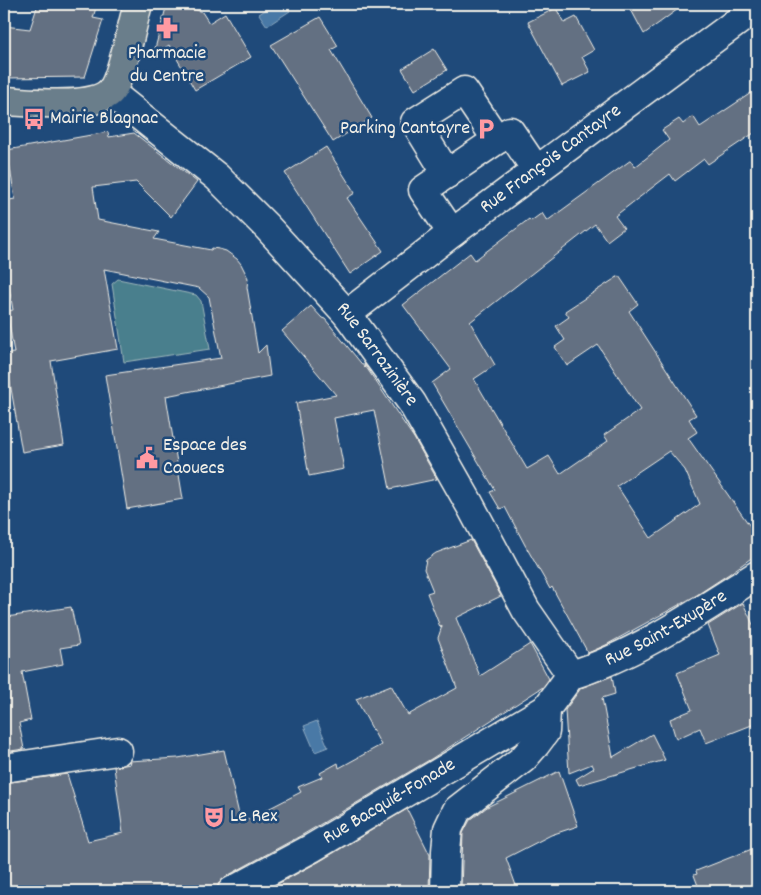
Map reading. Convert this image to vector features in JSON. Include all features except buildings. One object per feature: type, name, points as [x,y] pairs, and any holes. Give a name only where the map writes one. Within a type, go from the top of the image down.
[{"type":"main road","points":[[4,101],[66,104],[90,101],[110,92],[120,77],[138,4]]},
{"type":"street","name":"Rue François Cantayre","points":[[347,314],[452,233],[757,7]]},
{"type":"street","points":[[447,174],[415,122],[464,91],[497,140]]},
{"type":"street","name":"Rue Sarrazinière","points":[[110,92],[217,177],[267,227],[347,314],[412,403],[470,505],[526,610],[571,675]]},
{"type":"street","points":[[452,233],[423,190],[510,131],[536,171]]},
{"type":"street","name":"Rue Saint-Exupère","points":[[571,675],[599,666],[656,636],[757,575]]},
{"type":"street","points":[[445,891],[448,829],[456,810],[523,759],[536,744],[545,732],[546,709],[571,675]]},
{"type":"street","name":"Rue Bacquié-Fonade","points":[[232,891],[312,848],[546,709]]},
{"type":"street","points":[[4,768],[118,750]]},
{"type":"green space","points":[[118,279],[196,295],[201,301],[210,349],[124,362],[112,284]]},
{"type":"water","points":[[275,4],[285,4],[290,11],[267,26],[259,14]]},
{"type":"water","points":[[317,721],[328,747],[315,752],[304,726]]},
{"type":"place","name":"Pharmacie du Centre","points":[[167,28]]},
{"type":"place","name":"Mairie Blagnac","points":[[34,119]]},
{"type":"place","name":"Parking Cantayre","points":[[486,129]]},
{"type":"place","name":"Espace des Caouecs","points":[[147,458]]},
{"type":"place","name":"Le Rex","points":[[214,817]]}]
